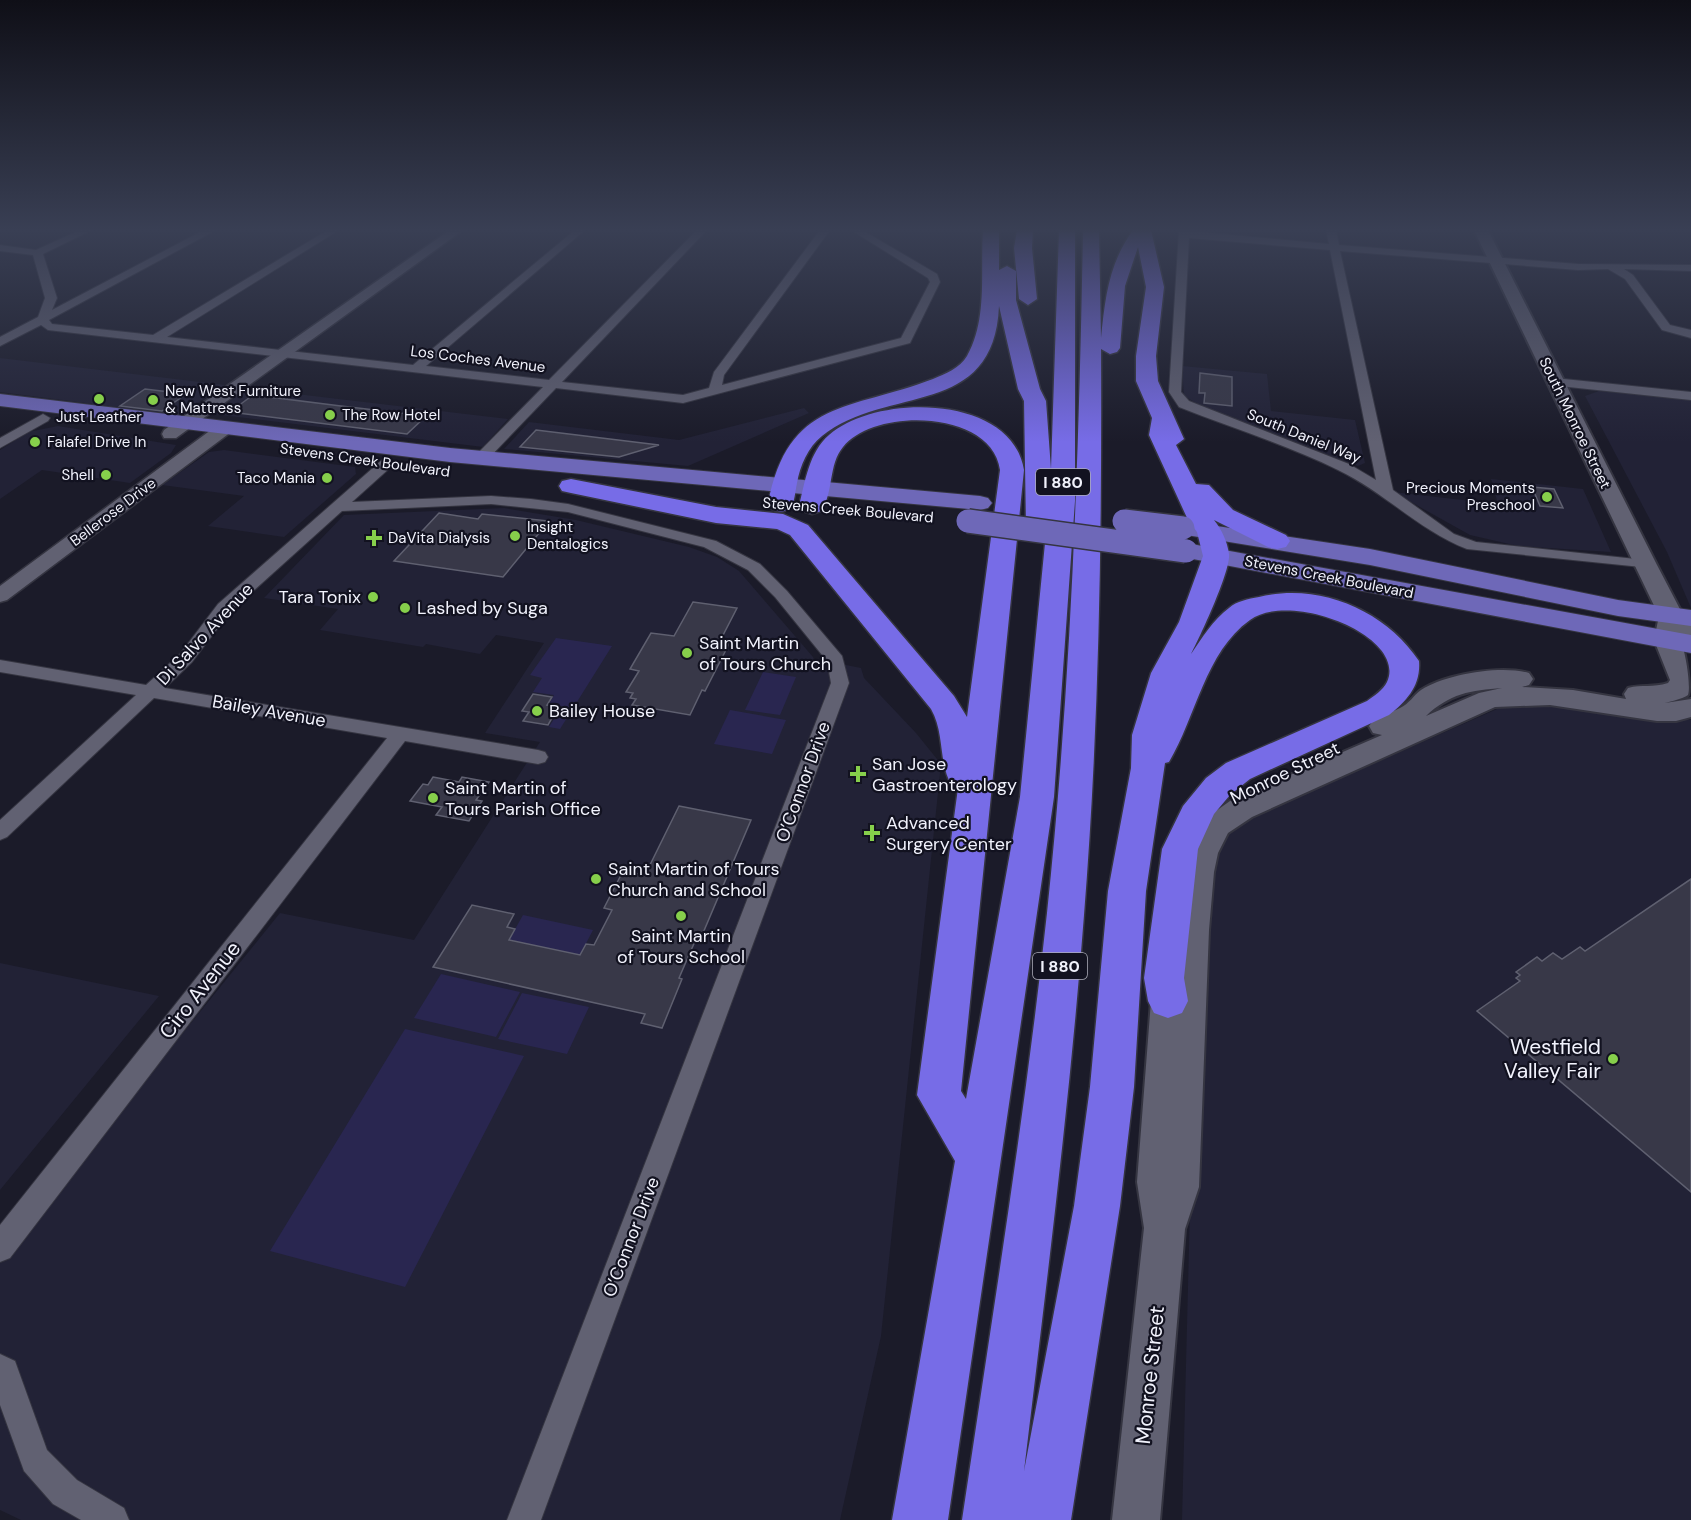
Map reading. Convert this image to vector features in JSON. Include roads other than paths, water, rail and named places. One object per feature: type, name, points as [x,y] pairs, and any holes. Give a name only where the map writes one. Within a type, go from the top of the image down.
[{"type":"highway","points":[[981,301],[985,335]]},
{"type":"highway","points":[[783,495],[786,473],[800,444],[823,422],[858,408],[927,388],[958,375],[974,363],[985,335],[991,301]]},
{"type":"highway","points":[[1007,301],[1029,388],[1035,401],[1040,495],[1037,555],[1057,575]]},
{"type":"highway","name":"I 880","points":[[920,1520],[1037,797],[1057,575],[1063,468],[1066,301]]},
{"type":"highway","name":"I 880","points":[[990,1520],[1056,1010],[1086,613],[1092,408],[1091,301]]},
{"type":"highway","points":[[1092,408],[1107,397],[1115,301]]},
{"type":"highway","points":[[1153,301],[1146,356],[1147,381],[1162,419],[1208,502],[1227,519],[1277,541]]},
{"type":"highway","points":[[814,497],[828,452],[835,441],[858,425],[876,418],[912,414],[951,417],[986,430],[1008,451],[1012,470],[939,1095],[979,1158]]},
{"type":"highway","points":[[1043,1520],[1097,1206],[1112,1087],[1127,891],[1148,768],[1148,735],[1166,673],[1193,622],[1213,544],[1160,435],[1162,419]]},
{"type":"highway","points":[[571,486],[704,513],[783,522],[799,530],[943,703],[955,723],[961,747],[970,837]]},
{"type":"highway","points":[[1148,768],[1168,739],[1190,681],[1213,644],[1235,617],[1245,609],[1268,603],[1285,602],[1326,606],[1347,613],[1386,638],[1404,661],[1404,683],[1394,696],[1378,708],[1238,771],[1220,783],[1207,797],[1186,831],[1180,849],[1164,978],[1168,1001]]},
{"type":"main road","name":"South Monroe Street","points":[[1515,301],[1645,565],[1682,632]]},
{"type":"main road","name":"Stevens Creek Boulevard","points":[[0,400],[387,463],[571,486],[814,497],[969,511],[1185,540],[1213,544],[1535,618],[1682,632]]},
{"type":"main road","name":"Stevens Creek Boulevard","points":[[0,412],[43,418],[178,428]]},
{"type":"main road","name":"Stevens Creek Boulevard","points":[[217,434],[481,458],[783,495]]},
{"type":"main road","points":[[387,463],[450,455]]},
{"type":"main road","name":"Stevens Creek Boulevard","points":[[1213,544],[1277,541],[1370,557],[1618,608],[1682,632]]},
{"type":"main road","name":"Monroe Street","points":[[1136,1520],[1164,1229],[1157,1182],[1168,1001],[1176,981],[1192,850],[1203,826],[1218,807],[1241,792],[1412,714],[1431,696],[1473,681],[1501,678],[1531,679],[1655,697],[1670,694],[1679,689],[1683,680],[1682,632]]},
{"type":"main road","name":"Monroe Street","points":[[1164,1229],[1179,1187],[1192,930],[1198,872],[1203,853],[1216,826],[1241,809],[1489,699],[1540,697],[1657,712],[1676,712],[1691,708]]},
{"type":"street","points":[[43,320],[50,301]]},
{"type":"street","points":[[0,342],[79,301]]},
{"type":"street","points":[[155,339],[218,301]]},
{"type":"street","points":[[178,428],[357,301]]},
{"type":"street","points":[[415,369],[496,301]]},
{"type":"street","points":[[481,458],[634,301]]},
{"type":"street","points":[[715,390],[718,375],[773,301]]},
{"type":"street","name":"Los Coches Avenue","points":[[43,320],[48,327],[683,399],[906,340],[926,301]]},
{"type":"street","name":"South Daniel Way","points":[[1180,301],[1175,392],[1184,404],[1344,467],[1386,492],[1441,532],[1473,546],[1645,565]]},
{"type":"street","points":[[1346,301],[1386,492]]},
{"type":"street","points":[[1646,301],[1666,328],[1691,334]]},
{"type":"street","points":[[1554,382],[1691,396]]},
{"type":"street","points":[[0,444],[43,418]]},
{"type":"street","name":"Bellerose Drive","points":[[0,596],[217,434]]},
{"type":"street","name":"Di Salvo Avenue","points":[[0,832],[186,658],[224,608],[387,463]]},
{"type":"street","name":"O’Connor Drive","points":[[338,507],[491,500],[531,503],[568,508],[710,544],[754,567],[827,647],[840,669],[840,683],[806,776],[524,1520]]},
{"type":"street","name":"Bailey Avenue","points":[[0,666],[538,757]]},
{"type":"street","name":"Ciro Avenue","points":[[0,1248],[401,733]]},
{"type":"street","points":[[0,1369],[4,1372],[36,1460],[65,1492],[111,1520]]},
{"type":"place","name":"Just Leather","points":[[99,399]]},
{"type":"place","name":"New West Furniture & Mattress","points":[[153,400]]},
{"type":"place","name":"The Row Hotel","points":[[330,415]]},
{"type":"place","name":"Falafel Drive In","points":[[35,442]]},
{"type":"place","name":"Shell","points":[[106,475]]},
{"type":"place","name":"Taco Mania","points":[[327,478]]},
{"type":"place","name":"Precious Moments Preschool","points":[[1547,497]]},
{"type":"place","name":"Insight Dentalogics","points":[[515,536]]},
{"type":"place","name":"DaVita Dialysis","points":[[374,538]]},
{"type":"place","name":"Tara Tonix","points":[[373,597]]},
{"type":"place","name":"Lashed by Suga","points":[[405,608]]},
{"type":"place","name":"Saint Martin of Tours Church","points":[[687,653]]},
{"type":"place","name":"Bailey House","points":[[537,711]]},
{"type":"place","name":"San Jose Gastroenterology","points":[[858,774]]},
{"type":"place","name":"Saint Martin of Tours Parish Office","points":[[433,798]]},
{"type":"place","name":"Advanced Surgery Center","points":[[872,833]]},
{"type":"place","name":"Saint Martin of Tours Church and School","points":[[596,879]]},
{"type":"place","name":"Saint Martin of Tours School","points":[[681,916]]},
{"type":"place","name":"Westfield Valley Fair","points":[[1613,1059]]}]
